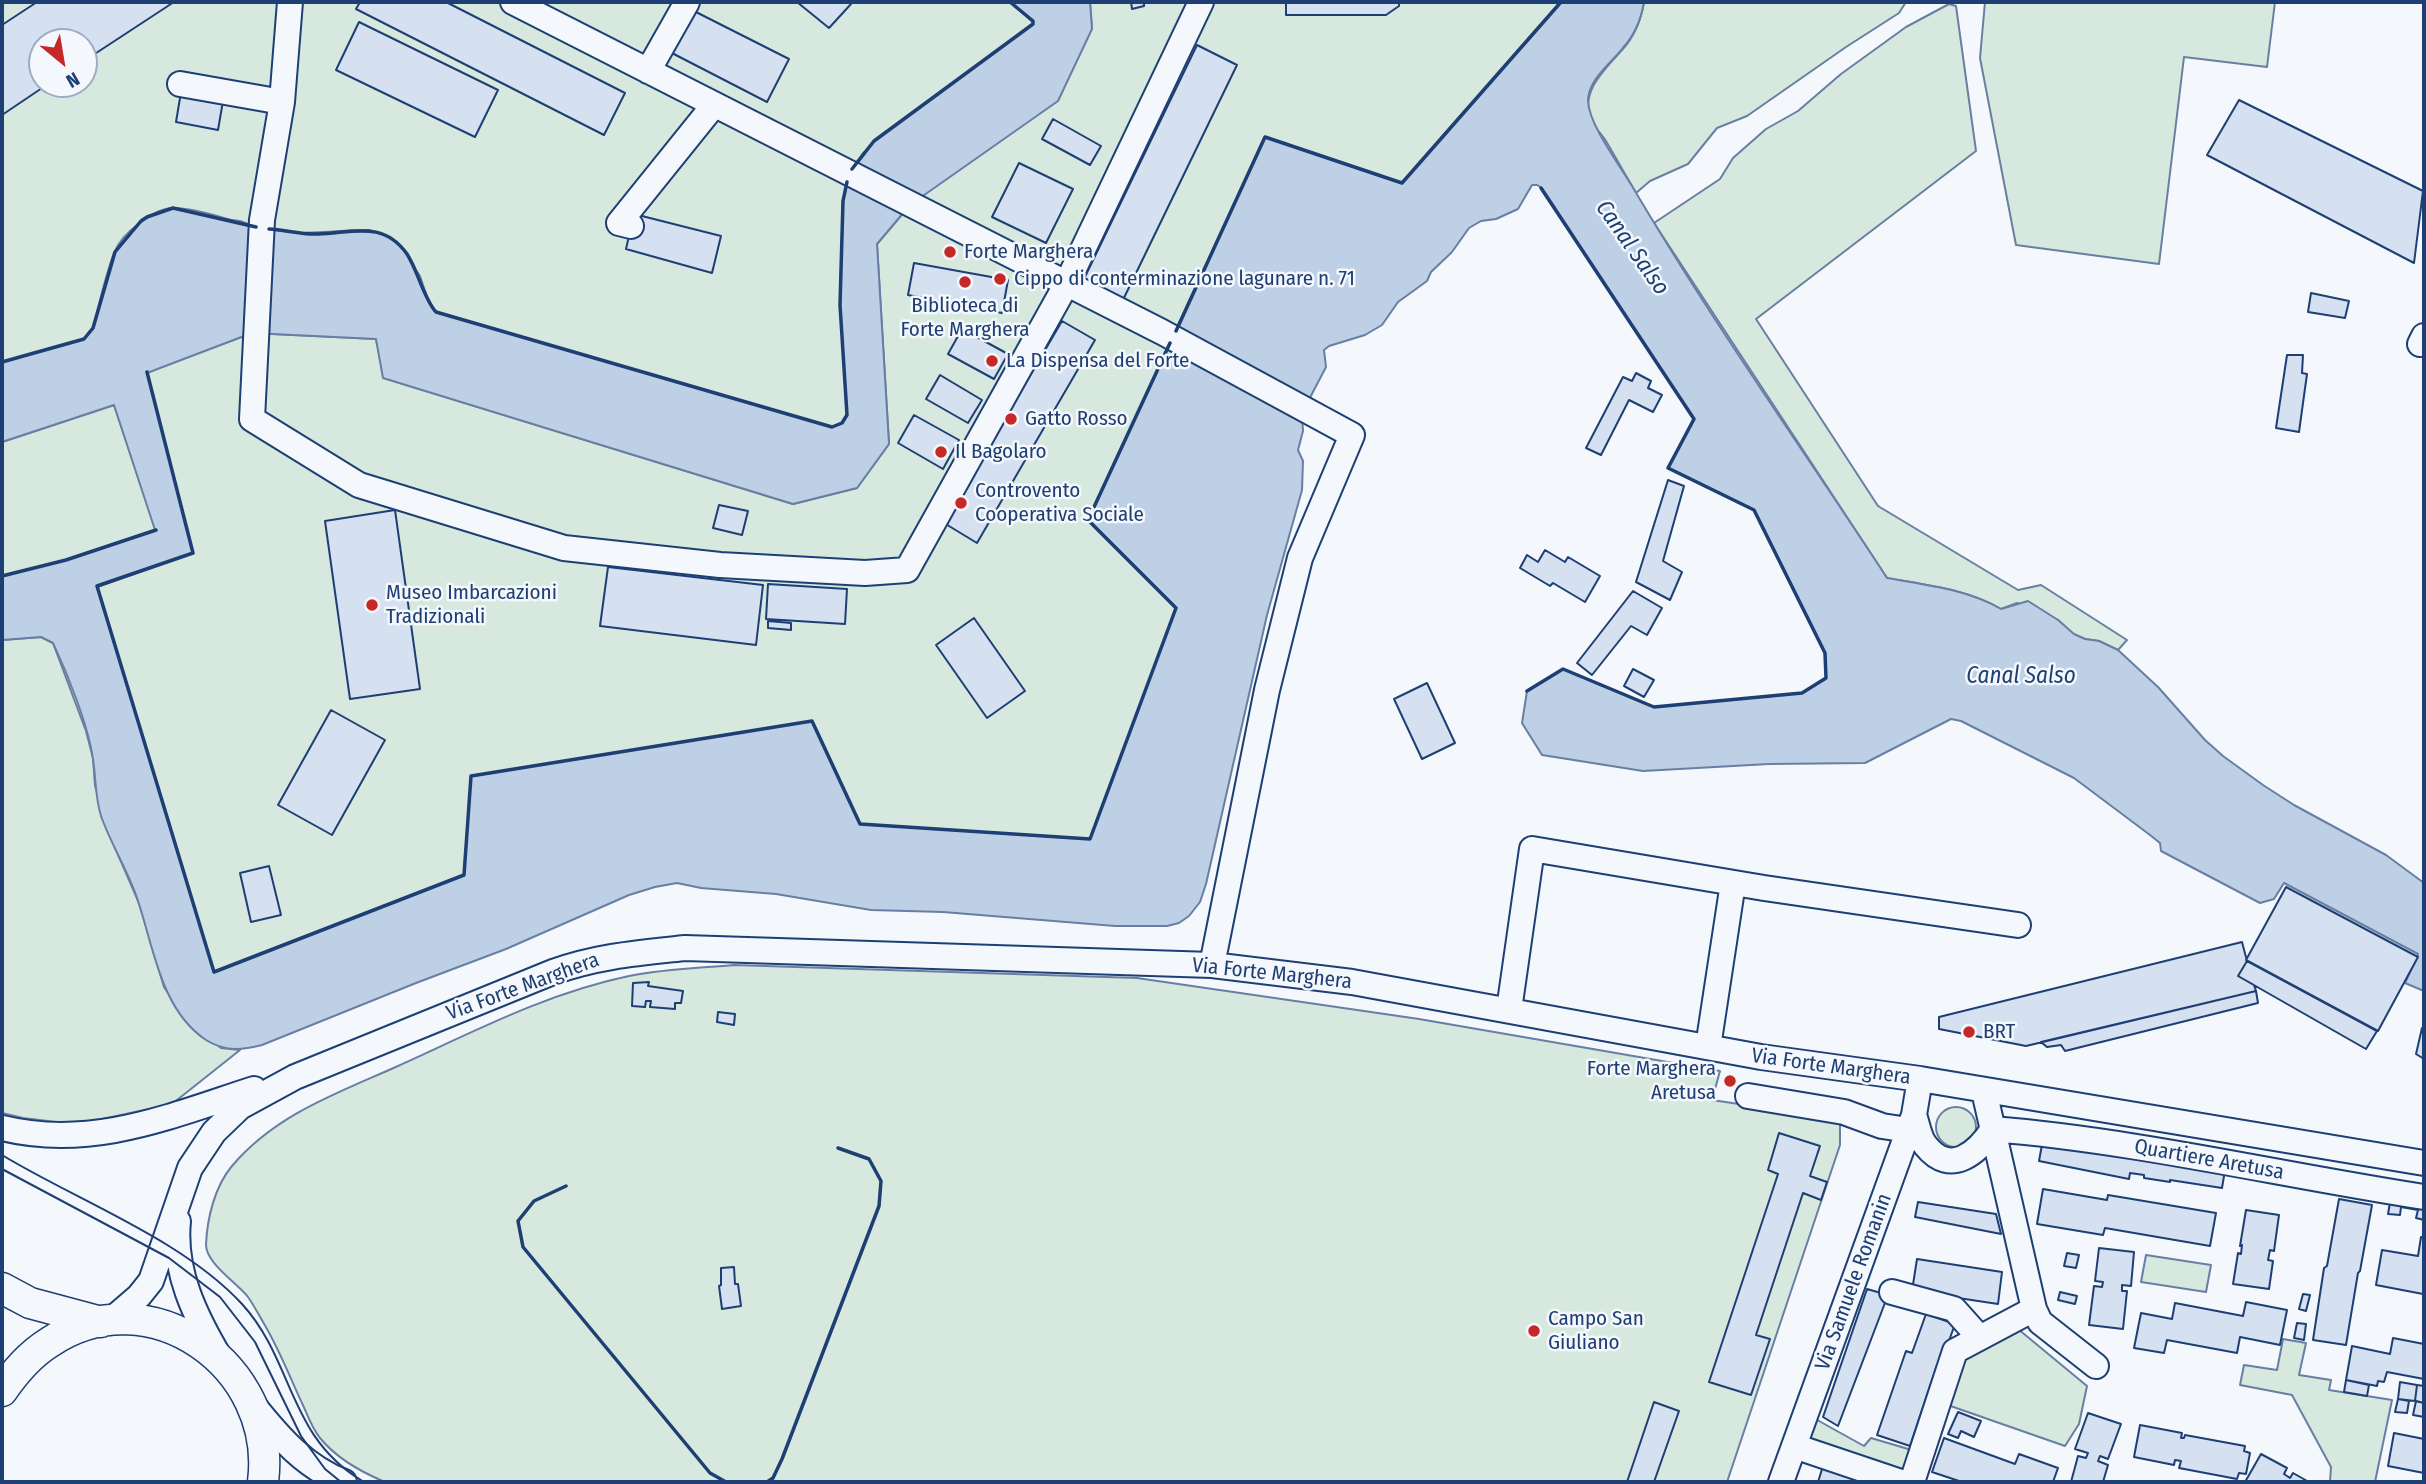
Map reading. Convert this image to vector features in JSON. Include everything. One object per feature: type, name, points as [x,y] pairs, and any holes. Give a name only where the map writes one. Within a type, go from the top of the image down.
[{"type":"main road","points":[[2,1288],[30,1303],[105,1322],[143,1322],[172,1329],[189,1336],[220,1358],[252,1403],[264,1449],[263,1482]]},
{"type":"main road","points":[[2,1391],[18,1368],[51,1341],[66,1333],[105,1322]]},
{"type":"street","points":[[290,2],[282,102],[262,220],[252,419],[359,485],[564,548],[720,565],[865,573],[907,569],[1067,283],[1201,2]]},
{"type":"street","points":[[513,2],[1162,332],[1352,435],[1300,558],[1267,690],[1212,965]]},
{"type":"street","points":[[648,71],[687,2]]},
{"type":"street","points":[[180,85],[282,102]]},
{"type":"street","points":[[631,226],[619,223],[714,105]]},
{"type":"street","points":[[1509,1010],[1532,849],[1733,883],[2018,925]]},
{"type":"street","points":[[1708,1047],[1733,883]]},
{"type":"street","name":"Via Forte Marghera","points":[[105,1322],[139,1296],[151,1280],[181,1190],[195,1159],[228,1117],[259,1095],[295,1077],[506,989],[583,961],[615,954],[685,948],[1212,965],[1352,982],[1761,1057],[1920,1079],[2424,1163]]},
{"type":"street","points":[[2,1128],[34,1134],[72,1135],[124,1129],[149,1124],[295,1077]]},
{"type":"street","name":"Via Samuele Romanin","points":[[1781,1482],[1911,1123],[1920,1079]]},
{"type":"street","points":[[1984,1091],[2034,1309],[2040,1322],[2096,1366]]},
{"type":"street","points":[[1748,1096],[1844,1112],[1882,1126],[1911,1123],[1927,1148],[1937,1156],[1948,1159],[1969,1156],[1978,1150],[1993,1129]]},
{"type":"street","name":"Quartiere Aretusa","points":[[1993,1129],[2069,1137],[2424,1197]]},
{"type":"street","name":"Via Forte Marghera","points":[[181,1190],[178,1239],[187,1294],[220,1358]]},
{"type":"street","points":[[1892,1292],[1954,1309],[1979,1337]]},
{"type":"street","points":[[1912,1482],[1955,1351],[2034,1309]]},
{"type":"street","points":[[252,1403],[298,1454],[324,1473],[344,1482]]},
{"type":"street","points":[[1794,1446],[1901,1482]]},
{"type":"shaded area","points":[[2,2],[1010,2],[1034,23],[863,153],[855,165],[843,201],[840,305],[847,415],[842,423],[832,427],[436,312],[430,306],[420,276],[397,242],[369,230],[301,233],[262,229],[240,221],[161,211],[141,221],[115,252],[93,328],[84,339],[2,362]]},
{"type":"shaded area","name":"Forte Marghera","points":[[1090,2],[1561,2],[1402,183],[1265,138],[1176,608],[1090,839],[860,824],[812,721],[464,875],[214,972],[97,587],[193,552],[147,372],[252,333],[376,339],[384,378],[793,504],[857,488],[889,444],[877,244],[910,205],[1092,29]]},
{"type":"shaded area","points":[[1644,2],[1906,2],[1899,13],[1747,116],[1717,128],[1688,164],[1650,181],[1636,193],[1593,124],[1588,102],[1590,92],[1601,74],[1634,33]]},
{"type":"shaded area","points":[[1985,2],[2275,2],[2267,67],[2184,57],[2159,264],[2016,245],[1980,58]]},
{"type":"shaded area","points":[[1949,4],[1956,6],[1976,151],[1756,319],[1878,506],[2018,590],[2041,585],[2127,640],[2118,650],[2099,641],[2073,634],[2058,620],[2017,603],[2001,609],[1960,592],[1887,578],[1654,223],[1720,179],[1733,158],[1766,129],[1798,111],[1841,74],[1906,27]]},
{"type":"shaded area","points":[[114,405],[156,530],[66,560],[2,576],[2,442]]},
{"type":"shaded area","points":[[41,637],[53,643],[86,731],[93,758],[95,786],[116,850],[139,903],[164,987],[187,1021],[221,1048],[240,1050],[172,1104],[89,1122],[56,1122],[2,1113],[2,640]]},
{"type":"shaded area","points":[[734,965],[1137,978],[1419,1019],[1720,1071],[1712,1100],[1840,1119],[1840,1145],[1727,1482],[385,1482],[342,1459],[314,1429],[276,1347],[251,1301],[216,1266],[207,1252],[210,1213],[221,1183],[232,1166],[268,1132],[309,1107],[540,1003],[569,992],[629,976]]},
{"type":"shaded area","points":[[1956,1107],[1970,1113],[1976,1127],[1970,1141],[1956,1147],[1942,1141],[1936,1127],[1942,1113]]},
{"type":"shaded area","points":[[2146,1255],[2211,1265],[2206,1292],[2141,1282]]},
{"type":"shaded area","points":[[2012,1324],[2087,1386],[2079,1424],[2065,1446],[1942,1403],[1958,1355]]},
{"type":"shaded area","points":[[2283,1339],[2306,1343],[2299,1375],[2331,1380],[2329,1390],[2392,1400],[2375,1482],[2330,1482],[2331,1467],[2292,1395],[2240,1385],[2244,1365],[2277,1370]]},
{"type":"shaded area","points":[[1810,1416],[1864,1446],[1871,1438],[1915,1451],[1906,1478],[1801,1442]]},
{"type":"water","name":"Canal Salso","points":[[1010,2],[1090,2],[1092,29],[1058,101],[910,205],[877,244],[889,444],[857,488],[793,504],[383,378],[376,339],[252,333],[147,373],[193,553],[97,587],[214,972],[464,875],[471,776],[812,721],[860,824],[1090,839],[1176,608],[1088,520],[1265,137],[1402,183],[1561,2],[1644,2],[1639,21],[1630,38],[1600,73],[1589,93],[1588,101],[1593,121],[1693,286],[1887,578],[1960,592],[2001,609],[2028,601],[2074,634],[2118,650],[2158,687],[2205,740],[2223,756],[2294,805],[2386,855],[2424,883],[2424,991],[2405,983],[2418,954],[2284,883],[2274,899],[2260,903],[2161,851],[2160,843],[2074,778],[1961,721],[1951,719],[1865,763],[1769,764],[1643,771],[1542,755],[1522,723],[1527,691],[1563,669],[1654,707],[1802,693],[1826,678],[1825,653],[1754,510],[1668,468],[1694,419],[1542,188],[1532,185],[1518,209],[1496,219],[1481,221],[1469,228],[1452,252],[1431,272],[1427,281],[1398,302],[1382,325],[1365,335],[1324,350],[1326,367],[1302,413],[1303,431],[1298,450],[1303,461],[1302,490],[1267,615],[1206,884],[1200,902],[1189,916],[1179,923],[1167,926],[1115,926],[943,912],[871,910],[776,894],[701,888],[677,883],[629,895],[506,949],[262,1045],[234,1049],[220,1047],[206,1040],[191,1028],[179,1013],[155,960],[135,893],[101,816],[87,731],[53,643],[41,637],[2,640],[2,576],[66,560],[155,530],[114,405],[2,442],[2,362],[84,339],[93,328],[108,270],[119,244],[148,217],[173,208],[276,230],[311,234],[359,230],[382,234],[402,247],[425,296],[436,312],[832,427],[842,423],[847,414],[840,305],[843,201],[849,175],[874,141],[1033,24],[1033,21]]},
{"type":"building","points":[[37,2],[174,2],[98,52],[98,28],[28,28],[28,97],[2,115],[2,25]]},
{"type":"building","points":[[360,2],[446,2],[625,93],[604,135],[356,9]]},
{"type":"building","points":[[797,2],[849,2],[851,4],[829,28]]},
{"type":"building","points":[[1131,2],[1144,2],[1144,6],[1132,9]]},
{"type":"building","points":[[1286,2],[1399,2],[1399,6],[1386,15],[1286,15]]},
{"type":"building","points":[[690,9],[789,59],[767,102],[668,51]]},
{"type":"building","points":[[359,22],[498,90],[475,137],[336,70]]},
{"type":"building","points":[[1197,45],[1237,65],[1121,304],[1081,285]]},
{"type":"building","points":[[181,92],[223,101],[218,130],[176,122]]},
{"type":"building","points":[[2239,100],[2423,191],[2414,263],[2207,155]]},
{"type":"building","points":[[1053,119],[1101,146],[1090,165],[1042,139]]},
{"type":"building","points":[[1019,163],[1073,189],[1046,243],[992,217]]},
{"type":"building","points":[[634,214],[721,236],[712,273],[626,249]]},
{"type":"building","points":[[914,263],[1008,280],[1002,313],[908,295]]},
{"type":"building","points":[[2311,293],[2349,301],[2345,318],[2308,312]]},
{"type":"building","points":[[1062,321],[1095,340],[977,543],[944,523]]},
{"type":"building","points":[[962,329],[1008,354],[994,379],[948,354]]},
{"type":"building","points":[[2287,355],[2303,355],[2302,373],[2307,374],[2299,432],[2276,428]]},
{"type":"building","points":[[1636,373],[1651,381],[1648,388],[1662,395],[1653,412],[1629,400],[1601,455],[1586,448],[1623,377],[1632,381]]},
{"type":"building","points":[[940,375],[982,400],[968,423],[926,399]]},
{"type":"building","points":[[914,415],[959,440],[943,469],[898,443]]},
{"type":"building","points":[[1668,480],[1684,486],[1663,561],[1682,572],[1670,600],[1636,582]]},
{"type":"building","points":[[719,505],[748,511],[742,535],[713,528]]},
{"type":"building","name":"Museo Imbarcazioni Tradizionali","points":[[395,510],[420,689],[350,699],[325,521]]},
{"type":"building","points":[[1545,550],[1565,562],[1568,557],[1600,576],[1585,602],[1520,568],[1527,555],[1538,562]]},
{"type":"building","points":[[608,567],[763,585],[756,645],[600,626]]},
{"type":"building","points":[[768,584],[847,589],[845,624],[766,619]]},
{"type":"building","points":[[1633,591],[1662,608],[1647,635],[1631,626],[1592,675],[1577,663]]},
{"type":"building","points":[[974,618],[1025,691],[987,718],[936,645]]},
{"type":"building","points":[[768,621],[791,623],[791,630],[768,628]]},
{"type":"building","points":[[1633,669],[1654,680],[1644,697],[1624,686]]},
{"type":"building","points":[[1427,683],[1455,743],[1422,759],[1394,699]]},
{"type":"building","points":[[331,710],[385,740],[332,835],[278,805]]},
{"type":"building","points":[[269,866],[281,915],[251,922],[240,873]]},
{"type":"building","points":[[2286,887],[2418,957],[2378,1031],[2246,960]]},
{"type":"building","points":[[2242,942],[2247,961],[2238,976],[2254,985],[2256,991],[2026,1046],[1939,1029],[1939,1017]]},
{"type":"building","points":[[2247,961],[2377,1031],[2366,1049],[2238,976]]},
{"type":"building","points":[[649,982],[648,986],[683,991],[681,1003],[675,1003],[675,1009],[650,1007],[651,1001],[646,1001],[645,1007],[632,1006],[633,983]]},
{"type":"building","points":[[2256,991],[2258,1003],[2065,1051],[2061,1045],[2047,1047],[2041,1042]]},
{"type":"building","points":[[718,1012],[735,1014],[734,1025],[717,1022]]},
{"type":"building","points":[[2422,1028],[2424,1029],[2424,1059],[2416,1054]]},
{"type":"building","points":[[1779,1133],[1820,1146],[1810,1176],[1827,1182],[1821,1200],[1803,1193],[1756,1335],[1770,1339],[1751,1395],[1709,1382],[1778,1174],[1768,1170]]},
{"type":"building","points":[[2043,1139],[2225,1170],[2222,1188],[2144,1178],[2144,1175],[2130,1173],[2129,1179],[2039,1161]]},
{"type":"building","points":[[2043,1189],[2107,1200],[2108,1195],[2216,1213],[2210,1246],[2105,1228],[2103,1235],[2037,1224]]},
{"type":"building","points":[[2391,1197],[2424,1203],[2424,1220],[2416,1218],[2418,1210],[2401,1207],[2400,1215],[2388,1214]]},
{"type":"building","points":[[2339,1199],[2372,1205],[2346,1345],[2313,1340],[2324,1268],[2327,1266]]},
{"type":"building","points":[[1918,1202],[1996,1214],[2001,1234],[1915,1217]]},
{"type":"building","points":[[2246,1210],[2279,1215],[2274,1251],[2270,1250],[2268,1260],[2273,1261],[2269,1289],[2233,1284],[2238,1253],[2241,1254]]},
{"type":"building","points":[[2421,1237],[2424,1238],[2423,1294],[2376,1285],[2382,1250],[2418,1256]]},
{"type":"building","points":[[2099,1248],[2134,1252],[2131,1286],[2122,1285],[2122,1291],[2127,1291],[2123,1329],[2089,1325],[2094,1286],[2102,1287],[2103,1282],[2095,1281]]},
{"type":"building","points":[[2067,1253],[2079,1255],[2076,1268],[2064,1266]]},
{"type":"building","points":[[1917,1259],[2002,1272],[1998,1304],[1912,1291]]},
{"type":"building","points":[[734,1267],[741,1306],[722,1309],[719,1286],[721,1268]]},
{"type":"building","points":[[1867,1289],[1888,1295],[1838,1426],[1823,1417]]},
{"type":"building","points":[[2060,1292],[2077,1296],[2075,1304],[2058,1300]]},
{"type":"building","points":[[2303,1294],[2310,1295],[2306,1311],[2299,1309]]},
{"type":"building","points":[[2246,1302],[2287,1310],[2280,1345],[2240,1337],[2237,1353],[2167,1340],[2164,1353],[2134,1348],[2141,1313],[2172,1319],[2175,1303],[2243,1316]]},
{"type":"building","points":[[1926,1314],[1955,1324],[1940,1366],[1937,1365],[1910,1446],[1877,1435],[1906,1351],[1912,1353]]},
{"type":"building","points":[[2297,1323],[2306,1324],[2304,1340],[2294,1338]]},
{"type":"building","points":[[2393,1338],[2424,1344],[2424,1379],[2387,1372],[2384,1382],[2378,1381],[2377,1386],[2346,1380],[2352,1346],[2390,1354]]},
{"type":"building","points":[[2346,1380],[2369,1385],[2367,1396],[2344,1392]]},
{"type":"building","points":[[2400,1382],[2417,1385],[2415,1401],[2398,1399]]},
{"type":"building","points":[[2417,1385],[2424,1386],[2424,1403],[2415,1401]]},
{"type":"building","points":[[2398,1399],[2409,1401],[2407,1413],[2395,1412]]},
{"type":"building","points":[[2416,1401],[2424,1403],[2424,1417],[2413,1415]]},
{"type":"building","points":[[1654,1402],[1679,1411],[1654,1482],[1627,1482]]},
{"type":"building","points":[[1958,1412],[1981,1421],[1974,1437],[1961,1431],[1958,1438],[1948,1434]]},
{"type":"building","points":[[2088,1413],[2121,1424],[2108,1459],[2100,1456],[2098,1461],[2108,1465],[2103,1482],[2071,1482],[2078,1456],[2086,1458],[2088,1453],[2075,1449]]},
{"type":"building","points":[[2140,1425],[2182,1433],[2181,1438],[2185,1435],[2245,1446],[2244,1451],[2250,1453],[2246,1474],[2239,1473],[2237,1479],[2179,1468],[2181,1461],[2175,1460],[2174,1465],[2134,1457]]},
{"type":"building","points":[[2394,1433],[2424,1439],[2424,1473],[2388,1466]]},
{"type":"building","points":[[1944,1438],[2015,1464],[2019,1454],[2058,1468],[2053,1482],[1962,1482],[1932,1472]]},
{"type":"building","points":[[2261,1454],[2287,1468],[2284,1474],[2290,1478],[2293,1473],[2309,1482],[2245,1482]]},
{"type":"building","points":[[1823,1466],[1854,1476],[1852,1482],[1818,1482]]},
{"type":"tram line","points":[[2,1155],[160,1240],[218,1281],[242,1304],[259,1326],[294,1398],[320,1443],[339,1464],[364,1482]]},
{"type":"tram line","points":[[2,1169],[169,1258],[220,1297],[255,1342],[301,1436],[325,1469],[341,1482]]},
{"type":"wall","points":[[852,169],[874,141],[1033,24],[1033,21],[1010,2]]},
{"type":"wall","points":[[1176,331],[1265,137],[1402,183],[1561,2]]},
{"type":"wall","points":[[269,229],[312,234],[378,232],[398,243],[407,254],[436,312],[832,427],[842,423],[847,415],[840,305],[843,201],[847,182]]},
{"type":"wall","points":[[1527,691],[1563,669],[1654,707],[1802,693],[1826,678],[1825,653],[1754,510],[1668,468],[1694,419],[1541,188]]},
{"type":"wall","points":[[2,362],[84,339],[93,328],[115,252],[147,217],[173,208],[256,227]]},
{"type":"wall","points":[[147,372],[193,553],[97,586],[214,972],[464,875],[471,776],[812,721],[860,824],[1090,839],[1176,608],[1088,520],[1170,343]]},
{"type":"wall","points":[[2,576],[66,560],[156,530]]},
{"type":"wall","points":[[767,1482],[773,1478],[782,1459],[879,1206],[881,1181],[869,1159],[838,1148]]},
{"type":"wall","points":[[566,1186],[534,1201],[518,1221],[523,1247],[710,1473],[726,1482]]},
{"type":"place","name":"Forte Marghera","points":[[950,252]]},
{"type":"place","name":"Cippo di conterminazione lagunare n. 71","points":[[1000,279]]},
{"type":"place","name":"Biblioteca di Forte Marghera","points":[[965,282]]},
{"type":"place","name":"La Dispensa del Forte","points":[[992,361]]},
{"type":"place","name":"Gatto Rosso","points":[[1011,419]]},
{"type":"place","name":"Il Bagolaro","points":[[941,452]]},
{"type":"place","name":"Controvento Cooperativa Sociale","points":[[961,503]]},
{"type":"place","name":"Museo Imbarcazioni Tradizionali","points":[[372,605]]},
{"type":"place","name":"BRT","points":[[1969,1032]]},
{"type":"place","name":"Forte Marghera Aretusa","points":[[1730,1081]]},
{"type":"place","name":"Campo San Giuliano","points":[[1534,1331]]}]
